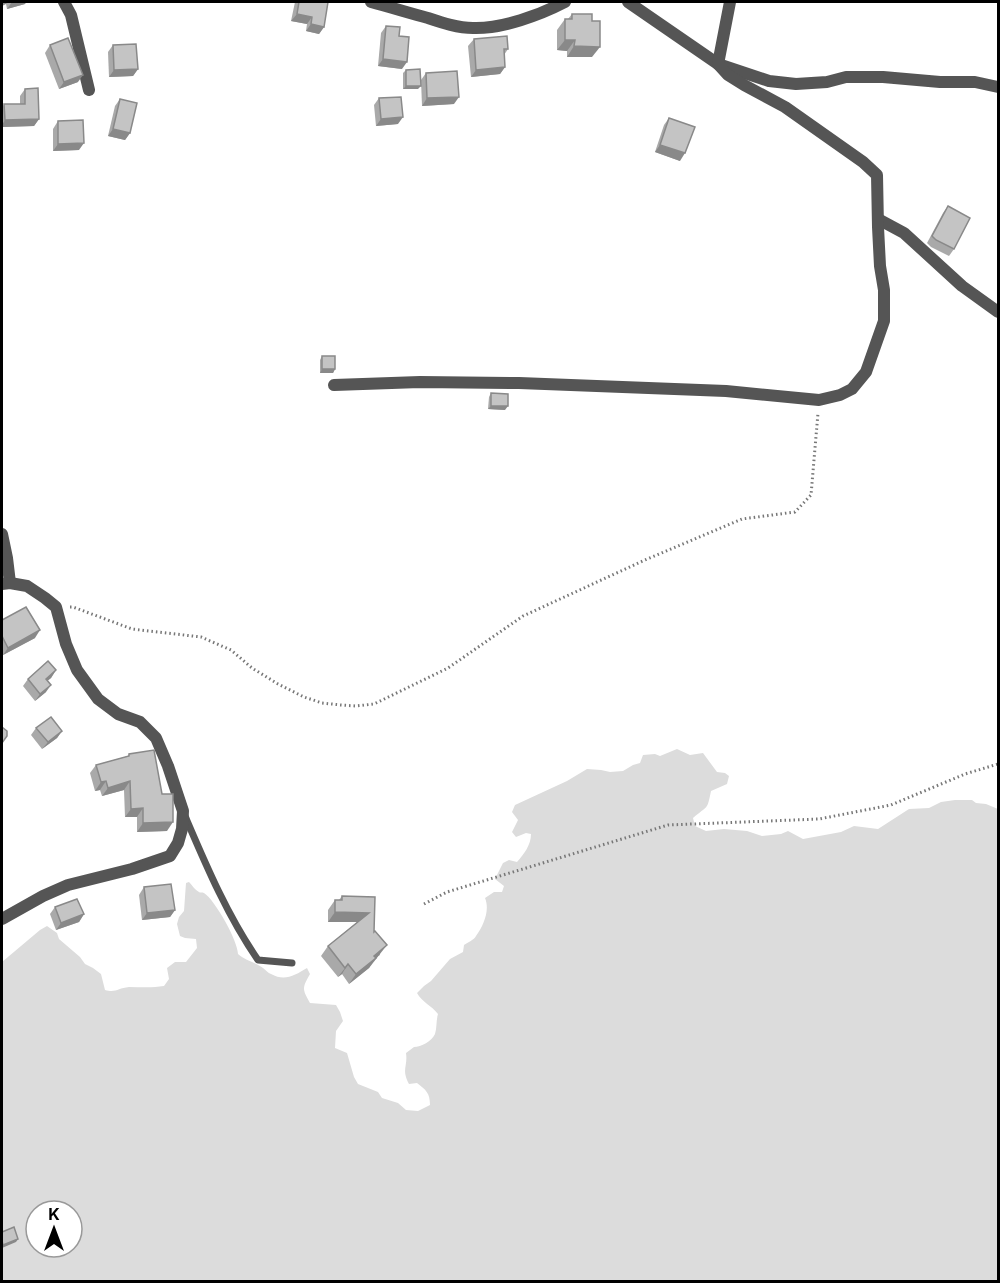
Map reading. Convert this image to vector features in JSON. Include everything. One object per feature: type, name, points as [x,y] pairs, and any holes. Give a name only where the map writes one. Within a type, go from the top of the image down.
[{"type":"street","points":[[63,2],[72,15],[89,90]]},
{"type":"street","points":[[370,2],[450,25],[472,28],[492,27],[517,21],[565,2]]},
{"type":"street","points":[[334,385],[420,382],[519,383],[726,391],[819,400],[840,395],[852,389],[866,372],[884,321],[877,175],[863,162],[785,107],[728,75],[718,64],[628,2]]},
{"type":"street","points":[[718,64],[730,2]]},
{"type":"street","points":[[718,64],[769,81],[787,83],[827,82],[846,77],[883,76],[939,82],[975,82],[999,87]]},
{"type":"street","points":[[878,219],[904,233],[962,286],[999,312]]},
{"type":"street","points":[[2,534],[7,558],[6,584],[27,586],[56,607],[66,644],[77,670],[98,699],[118,714],[140,722],[156,738],[183,811],[178,843],[170,856],[132,869],[68,885],[2,919]]},
{"type":"lane","points":[[183,811],[210,875],[243,938],[258,960],[292,963]]},
{"type":"path","points":[[56,607],[74,607],[132,629],[201,637],[231,650],[252,668],[304,698],[322,703],[356,706],[374,704],[448,668],[523,616],[634,564],[742,519],[795,512],[811,495],[819,400]]},
{"type":"path","points":[[424,904],[447,892],[668,825],[819,819],[891,805],[965,774],[999,764]]},
{"type":"shaded area","points":[[677,749],[690,755],[703,753],[717,772],[729,776],[727,784],[711,791],[706,807],[693,818],[695,826],[706,831],[724,829],[747,831],[762,836],[788,831],[803,839],[841,832],[854,826],[878,829],[909,809],[929,808],[941,802],[972,800],[998,809],[998,1281],[2,1281],[2,962],[40,930],[47,926],[57,933],[59,939],[85,964],[101,974],[105,990],[164,986],[169,979],[167,968],[175,962],[186,962],[197,948],[196,939],[180,936],[177,924],[184,911],[186,883],[189,882],[209,897],[220,912],[238,954],[276,976],[290,977],[307,968],[310,974],[304,989],[310,1003],[336,1005],[340,1012],[343,1021],[336,1031],[335,1048],[347,1053],[358,1084],[378,1092],[382,1098],[398,1103],[406,1110],[418,1111],[430,1105],[429,1097],[417,1083],[409,1084],[405,1071],[406,1053],[434,1037],[438,1014],[417,993],[450,959],[463,952],[464,945],[475,937],[485,917],[487,907],[485,898],[494,892],[502,892],[504,886],[495,879],[503,863],[509,860],[517,862],[527,849],[531,834],[526,833],[516,837],[512,832],[518,820],[512,812],[515,805],[587,769],[623,771],[640,763],[643,755],[660,756]]},
{"type":"building","points":[[299,2],[328,2],[324,27],[311,24],[312,17],[297,14]]},
{"type":"building","points":[[572,14],[592,14],[592,21],[600,21],[600,47],[574,46],[575,40],[565,40],[565,19],[572,19]]},
{"type":"building","points":[[386,26],[400,27],[399,36],[409,37],[407,62],[383,59]]},
{"type":"building","points":[[507,36],[508,49],[504,49],[505,67],[476,70],[474,39]]},
{"type":"building","points":[[68,38],[83,75],[64,82],[50,45]]},
{"type":"building","points":[[136,44],[138,69],[114,70],[113,45]]},
{"type":"building","points":[[420,69],[421,86],[406,86],[406,70]]},
{"type":"building","points":[[457,71],[459,97],[427,98],[426,73]]},
{"type":"building","points":[[38,88],[39,119],[5,120],[4,104],[25,104],[25,89]]},
{"type":"building","points":[[401,97],[403,117],[381,119],[379,98]]},
{"type":"building","points":[[120,99],[137,103],[130,133],[113,129]]},
{"type":"building","points":[[669,118],[695,127],[685,153],[660,145]]},
{"type":"building","points":[[83,120],[84,143],[58,144],[58,121]]},
{"type":"building","points":[[948,206],[970,218],[954,249],[932,236]]},
{"type":"building","points":[[322,356],[335,356],[335,369],[322,369]]},
{"type":"building","points":[[491,393],[508,394],[508,406],[491,406]]},
{"type":"building","points":[[26,607],[40,630],[8,648],[2,636],[2,620]]},
{"type":"building","points":[[48,661],[56,670],[46,679],[51,685],[40,694],[28,679]]},
{"type":"building","points":[[51,717],[62,731],[48,742],[36,728]]},
{"type":"building","points":[[2,727],[7,731],[7,736],[2,743]]},
{"type":"building","points":[[154,750],[162,794],[173,794],[173,822],[143,823],[143,808],[131,809],[130,781],[108,788],[106,781],[101,782],[96,765],[129,756],[129,754]]},
{"type":"building","points":[[171,884],[175,910],[147,913],[144,887]]},
{"type":"building","points":[[342,896],[375,897],[374,932],[387,945],[374,956],[376,958],[356,974],[348,964],[345,968],[328,946],[369,913],[335,912],[335,900],[342,900]]},
{"type":"building","points":[[77,899],[84,914],[61,923],[55,907]]},
{"type":"building","points":[[14,1227],[18,1239],[3,1245],[2,1232]]}]
